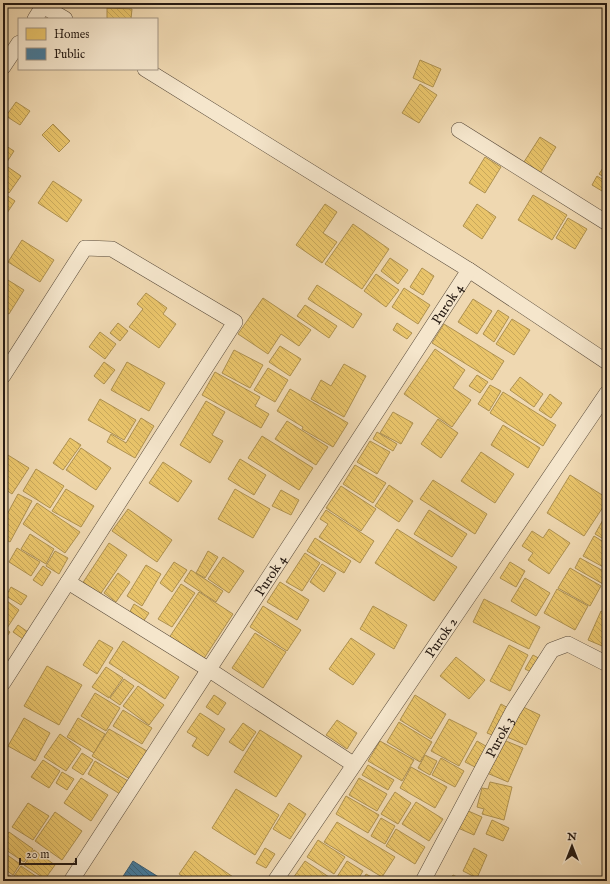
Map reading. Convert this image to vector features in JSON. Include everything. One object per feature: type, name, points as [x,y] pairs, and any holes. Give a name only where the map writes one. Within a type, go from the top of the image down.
[{"type":"street","points":[[36,18],[44,4],[63,18]]},
{"type":"street","points":[[3,67],[18,44]]},
{"type":"street","points":[[147,70],[469,270],[607,362]]},
{"type":"street","points":[[459,130],[607,223]]},
{"type":"street","points":[[3,376],[84,248],[112,249],[235,322],[3,683]]},
{"type":"street","name":"Purok 4","points":[[71,881],[469,270]]},
{"type":"street","name":"Purok 2","points":[[275,881],[353,764],[607,393]]},
{"type":"street","points":[[68,582],[208,669],[353,764]]},
{"type":"street","name":"Purok 3","points":[[423,881],[513,711],[552,650],[568,644],[607,664]]},
{"type":"building: Homes","points":[[107,8],[132,9],[131,18],[107,18]]},
{"type":"building: Homes","points":[[420,60],[441,69],[433,87],[413,78]]},
{"type":"building: Homes","points":[[420,84],[437,95],[419,123],[402,113]]},
{"type":"building: Homes","points":[[16,102],[30,111],[20,125],[6,116]]},
{"type":"building: Homes","points":[[53,124],[70,141],[59,152],[42,135]]},
{"type":"building: Homes","points":[[540,137],[556,147],[539,175],[522,165]]},
{"type":"building: Homes","points":[[3,144],[14,151],[5,165],[21,176],[9,193],[3,189]]},
{"type":"building: Homes","points":[[485,157],[501,167],[485,193],[469,183]]},
{"type":"building: Homes","points":[[607,162],[607,179],[599,174]]},
{"type":"building: Homes","points":[[597,176],[607,182],[607,194],[592,185]]},
{"type":"building: Homes","points":[[53,181],[82,200],[67,222],[38,203]]},
{"type":"building: Homes","points":[[3,193],[15,201],[3,219]]},
{"type":"building: Homes","points":[[533,195],[567,215],[552,240],[518,220]]},
{"type":"building: Homes","points":[[325,204],[337,212],[323,233],[337,242],[322,263],[296,245]]},
{"type":"building: Homes","points":[[477,204],[496,217],[482,239],[463,226]]},
{"type":"building: Homes","points":[[568,218],[587,229],[575,249],[556,238]]},
{"type":"building: Homes","points":[[353,224],[389,249],[362,289],[325,264]]},
{"type":"building: Homes","points":[[22,240],[54,260],[40,282],[8,262]]},
{"type":"building: Homes","points":[[390,258],[408,270],[398,284],[381,271]]},
{"type":"building: Homes","points":[[422,268],[434,276],[423,295],[410,287]]},
{"type":"building: Homes","points":[[376,274],[399,290],[386,307],[364,291]]},
{"type":"building: Homes","points":[[3,277],[24,290],[9,314],[3,311]]},
{"type":"building: Homes","points":[[317,285],[362,314],[353,328],[308,299]]},
{"type":"building: Homes","points":[[404,288],[430,305],[418,324],[392,307]]},
{"type":"building: Homes","points":[[146,293],[167,308],[163,314],[176,324],[159,348],[129,327],[143,309],[137,304]]},
{"type":"building: Homes","points":[[263,298],[311,330],[299,346],[281,334],[268,354],[238,334]]},
{"type":"building: Homes","points":[[473,299],[492,311],[477,334],[458,322]]},
{"type":"building: Homes","points":[[305,305],[337,326],[329,338],[297,316]]},
{"type":"building: Homes","points":[[498,310],[509,317],[494,342],[483,334]]},
{"type":"building: Homes","points":[[512,319],[530,330],[514,355],[496,344]]},
{"type":"building: Homes","points":[[118,323],[128,331],[120,341],[110,333]]},
{"type":"building: Homes","points":[[397,323],[412,333],[407,339],[393,330]]},
{"type":"building: Homes","points":[[444,324],[504,361],[492,380],[432,343]]},
{"type":"building: Homes","points":[[100,332],[116,344],[105,359],[89,347]]},
{"type":"building: Homes","points":[[280,346],[301,359],[290,376],[269,362]]},
{"type":"building: Homes","points":[[435,349],[465,370],[453,388],[471,400],[452,427],[404,394]]},
{"type":"building: Homes","points":[[234,350],[263,365],[250,388],[222,373]]},
{"type":"building: Homes","points":[[104,362],[115,370],[104,384],[94,376]]},
{"type":"building: Homes","points":[[127,362],[165,383],[149,411],[111,390]]},
{"type":"building: Homes","points":[[344,364],[366,376],[344,417],[311,399],[321,380],[331,386]]},
{"type":"building: Homes","points":[[268,368],[288,380],[275,402],[254,390]]},
{"type":"building: Homes","points":[[215,372],[260,397],[255,406],[269,414],[261,428],[202,395]]},
{"type":"building: Homes","points":[[477,375],[488,382],[480,393],[469,386]]},
{"type":"building: Homes","points":[[520,377],[543,394],[534,407],[510,390]]},
{"type":"building: Homes","points":[[490,385],[501,391],[489,411],[478,404]]},
{"type":"building: Homes","points":[[290,389],[348,423],[333,447],[302,429],[303,427],[277,411]]},
{"type":"building: Homes","points":[[503,392],[556,425],[543,446],[490,413]]},
{"type":"building: Homes","points":[[550,394],[562,403],[551,418],[539,410]]},
{"type":"building: Homes","points":[[100,399],[136,420],[124,440],[88,420]]},
{"type":"building: Homes","points":[[206,401],[225,412],[212,435],[223,441],[210,463],[180,445]]},
{"type":"building: Homes","points":[[393,412],[413,423],[401,444],[380,433]]},
{"type":"building: Homes","points":[[141,418],[154,426],[135,458],[107,442],[111,434],[126,443]]},
{"type":"building: Homes","points":[[438,419],[458,433],[441,458],[421,444]]},
{"type":"building: Homes","points":[[287,421],[328,447],[316,465],[275,439]]},
{"type":"building: Homes","points":[[503,425],[540,448],[528,468],[491,445]]},
{"type":"building: Homes","points":[[377,432],[397,444],[393,451],[373,439]]},
{"type":"building: Homes","points":[[262,436],[313,468],[299,490],[248,458]]},
{"type":"building: Homes","points":[[70,438],[81,445],[63,470],[53,463]]},
{"type":"building: Homes","points":[[370,441],[390,452],[377,474],[357,462]]},
{"type":"building: Homes","points":[[81,448],[111,468],[96,490],[66,470]]},
{"type":"building: Homes","points":[[3,452],[29,468],[12,494],[3,488]]},
{"type":"building: Homes","points":[[481,452],[514,474],[495,503],[461,481]]},
{"type":"building: Homes","points":[[240,459],[266,475],[254,495],[228,479]]},
{"type":"building: Homes","points":[[163,462],[192,481],[178,502],[149,483]]},
{"type":"building: Homes","points":[[355,465],[386,483],[373,503],[343,484]]},
{"type":"building: Homes","points":[[36,469],[64,486],[50,508],[23,491]]},
{"type":"building: Homes","points":[[570,475],[607,498],[607,501],[584,536],[547,513]]},
{"type":"building: Homes","points":[[433,480],[487,514],[475,534],[420,499]]},
{"type":"building: Homes","points":[[389,485],[413,501],[399,522],[375,506]]},
{"type":"building: Homes","points":[[341,486],[376,509],[361,531],[326,508]]},
{"type":"building: Homes","points":[[66,489],[94,506],[81,527],[52,511]]},
{"type":"building: Homes","points":[[235,489],[270,509],[253,538],[218,519]]},
{"type":"building: Homes","points":[[281,490],[299,500],[291,515],[272,506]]},
{"type":"building: Homes","points":[[18,494],[32,501],[10,542],[3,538],[3,522]]},
{"type":"building: Homes","points":[[37,503],[80,532],[65,553],[23,524]]},
{"type":"building: Homes","points":[[128,509],[172,540],[157,562],[112,531]]},
{"type":"building: Homes","points":[[326,510],[374,541],[360,563],[319,537],[328,524],[320,519]]},
{"type":"building: Homes","points":[[429,510],[467,534],[452,557],[414,534]]},
{"type":"building: Homes","points":[[604,518],[607,519],[607,541],[595,534]]},
{"type":"building: Homes","points":[[397,529],[457,567],[434,601],[375,563]]},
{"type":"building: Homes","points":[[549,529],[570,543],[549,574],[528,560],[533,553],[522,546],[532,531],[543,538]]},
{"type":"building: Homes","points":[[30,534],[54,549],[46,564],[21,549]]},
{"type":"building: Homes","points":[[594,536],[607,544],[607,569],[583,556]]},
{"type":"building: Homes","points":[[315,538],[351,561],[344,573],[307,551]]},
{"type":"building: Homes","points":[[109,543],[127,555],[99,596],[82,584]]},
{"type":"building: Homes","points":[[17,548],[40,562],[31,576],[9,562]]},
{"type":"building: Homes","points":[[55,551],[68,558],[59,574],[46,566]]},
{"type":"building: Homes","points":[[208,551],[218,557],[205,578],[196,573]]},
{"type":"building: Homes","points":[[305,553],[320,563],[302,591],[286,582]]},
{"type":"building: Homes","points":[[223,557],[244,571],[229,593],[208,579]]},
{"type":"building: Homes","points":[[580,558],[607,573],[607,577],[603,584],[575,568]]},
{"type":"building: Homes","points":[[174,562],[187,570],[172,592],[160,583]]},
{"type":"building: Homes","points":[[510,562],[525,571],[516,587],[500,578]]},
{"type":"building: Homes","points":[[322,564],[336,573],[324,592],[310,582]]},
{"type":"building: Homes","points":[[146,565],[161,574],[142,606],[127,596]]},
{"type":"building: Homes","points":[[43,566],[51,572],[42,586],[33,580]]},
{"type":"building: Homes","points":[[570,568],[601,586],[590,606],[558,588]]},
{"type":"building: Homes","points":[[191,570],[223,591],[216,602],[184,581]]},
{"type":"building: Homes","points":[[118,573],[130,582],[116,602],[104,593]]},
{"type":"building: Homes","points":[[525,578],[550,593],[536,616],[511,601]]},
{"type":"building: Homes","points":[[280,582],[309,600],[297,620],[267,602]]},
{"type":"building: Homes","points":[[181,584],[195,593],[172,627],[158,619]]},
{"type":"building: Homes","points":[[11,587],[27,596],[21,605],[6,596]]},
{"type":"building: Homes","points":[[557,589],[588,606],[575,630],[544,613]]},
{"type":"building: Homes","points":[[199,592],[233,614],[201,663],[167,641]]},
{"type":"building: Homes","points":[[3,598],[19,610],[7,628],[3,625]]},
{"type":"building: Homes","points":[[484,599],[540,627],[529,649],[473,622]]},
{"type":"building: Homes","points":[[134,604],[149,613],[141,625],[127,617]]},
{"type":"building: Homes","points":[[263,606],[301,630],[287,651],[250,627]]},
{"type":"building: Homes","points":[[373,606],[407,625],[394,649],[360,629]]},
{"type":"building: Homes","points":[[601,611],[607,614],[607,648],[588,640]]},
{"type":"building: Homes","points":[[18,625],[28,632],[23,639],[13,632]]},
{"type":"building: Homes","points":[[3,627],[10,632],[3,642]]},
{"type":"building: Homes","points":[[255,633],[286,652],[263,688],[232,668]]},
{"type":"building: Homes","points":[[351,638],[375,654],[353,685],[329,669]]},
{"type":"building: Homes","points":[[99,640],[113,648],[97,674],[83,665]]},
{"type":"building: Homes","points":[[123,641],[179,677],[165,699],[109,663]]},
{"type":"building: Homes","points":[[509,645],[528,655],[510,691],[490,681]]},
{"type":"building: Homes","points":[[533,655],[542,660],[535,674],[525,669]]},
{"type":"building: Homes","points":[[456,657],[485,680],[469,699],[440,676]]},
{"type":"building: Homes","points":[[47,666],[82,685],[59,725],[24,706]]},
{"type":"building: Homes","points":[[106,667],[123,678],[109,698],[92,687]]},
{"type":"building: Homes","points":[[124,679],[134,686],[120,705],[110,698]]},
{"type":"building: Homes","points":[[138,686],[164,705],[149,725],[123,706]]},
{"type":"building: Homes","points":[[95,693],[120,708],[106,731],[81,716]]},
{"type":"building: Homes","points":[[214,695],[226,703],[218,715],[206,707]]},
{"type":"building: Homes","points":[[415,695],[446,714],[431,739],[400,720]]},
{"type":"building: Homes","points":[[501,704],[510,709],[497,737],[487,733]]},
{"type":"building: Homes","points":[[521,706],[540,715],[526,745],[507,737]]},
{"type":"building: Homes","points":[[123,710],[152,728],[142,744],[113,726]]},
{"type":"building: Homes","points":[[200,713],[225,729],[208,756],[192,746],[197,738],[187,732]]},
{"type":"building: Homes","points":[[24,718],[50,733],[35,761],[8,746]]},
{"type":"building: Homes","points":[[78,718],[105,734],[94,753],[67,737]]},
{"type":"building: Homes","points":[[449,719],[477,733],[459,766],[431,751]]},
{"type":"building: Homes","points":[[337,720],[357,733],[347,749],[326,735]]},
{"type":"building: Homes","points":[[399,722],[432,742],[420,762],[387,742]]},
{"type":"building: Homes","points":[[243,723],[256,732],[243,751],[229,742]]},
{"type":"building: Homes","points":[[109,729],[147,751],[130,779],[92,756]]},
{"type":"building: Homes","points":[[260,730],[302,756],[276,797],[234,772]]},
{"type":"building: Homes","points":[[60,734],[81,749],[66,771],[44,757]]},
{"type":"building: Homes","points":[[501,739],[523,748],[508,782],[487,773]]},
{"type":"building: Homes","points":[[380,741],[414,760],[402,781],[368,761]]},
{"type":"building: Homes","points":[[477,741],[491,749],[479,769],[465,762]]},
{"type":"building: Homes","points":[[82,753],[93,760],[83,775],[72,768]]},
{"type":"building: Homes","points":[[425,755],[437,761],[430,775],[418,768]]},
{"type":"building: Homes","points":[[441,758],[464,771],[455,787],[432,775]]},
{"type":"building: Homes","points":[[43,760],[60,771],[49,788],[31,777]]},
{"type":"building: Homes","points":[[95,761],[128,781],[120,794],[88,774]]},
{"type":"building: Homes","points":[[368,765],[394,780],[388,790],[362,775]]},
{"type":"building: Homes","points":[[411,767],[447,787],[435,808],[400,788]]},
{"type":"building: Homes","points":[[62,772],[74,779],[67,790],[56,783]]},
{"type":"building: Homes","points":[[81,778],[108,795],[91,821],[64,803]]},
{"type":"building: Homes","points":[[359,778],[387,794],[377,811],[349,795]]},
{"type":"building: Homes","points":[[490,782],[512,787],[504,820],[482,814],[484,809],[477,807],[482,788],[488,789]]},
{"type":"building: Homes","points":[[236,789],[279,815],[255,855],[212,828]]},
{"type":"building: Homes","points":[[395,792],[411,803],[398,824],[381,814]]},
{"type":"building: Homes","points":[[346,796],[379,815],[368,833],[336,814]]},
{"type":"building: Homes","points":[[416,802],[443,819],[429,841],[402,824]]},
{"type":"building: Homes","points":[[28,803],[49,816],[33,840],[12,827]]},
{"type":"building: Homes","points":[[289,803],[306,814],[290,839],[273,829]]},
{"type":"building: Homes","points":[[466,810],[482,817],[474,835],[458,828]]},
{"type":"building: Homes","points":[[55,812],[82,831],[62,860],[35,841]]},
{"type":"building: Homes","points":[[381,818],[395,826],[385,844],[371,836]]},
{"type":"building: Homes","points":[[492,820],[509,828],[503,841],[486,834]]},
{"type":"building: Homes","points":[[337,822],[395,857],[382,877],[324,842]]},
{"type":"building: Homes","points":[[396,829],[425,847],[415,864],[386,846]]},
{"type":"building: Homes","points":[[9,832],[33,849],[24,862],[3,848],[3,841]]},
{"type":"building: Homes","points":[[318,840],[345,857],[334,874],[307,857]]},
{"type":"building: Homes","points":[[265,848],[275,854],[266,868],[256,863]]},
{"type":"building: Homes","points":[[474,848],[487,855],[477,878],[463,871]]},
{"type":"building: Homes","points":[[34,850],[55,865],[45,879],[24,865]]},
{"type":"building: Homes","points":[[195,851],[239,881],[190,881],[179,874]]},
{"type":"building: Homes","points":[[3,852],[20,864],[13,875],[3,868]]},
{"type":"building: Homes","points":[[305,861],[335,881],[291,881]]},
{"type":"building: Homes","points":[[347,861],[363,871],[357,881],[344,881],[337,877]]},
{"type":"building: Homes","points":[[21,866],[43,881],[21,881],[14,876]]},
{"type":"building: Homes","points":[[366,874],[379,881],[362,881]]},
{"type":"building: Homes","points":[[9,875],[18,881],[4,881]]},
{"type":"building: Homes","points":[[453,875],[465,881],[449,881]]},
{"type":"building: Public","points":[[133,861],[165,881],[120,881]]}]
